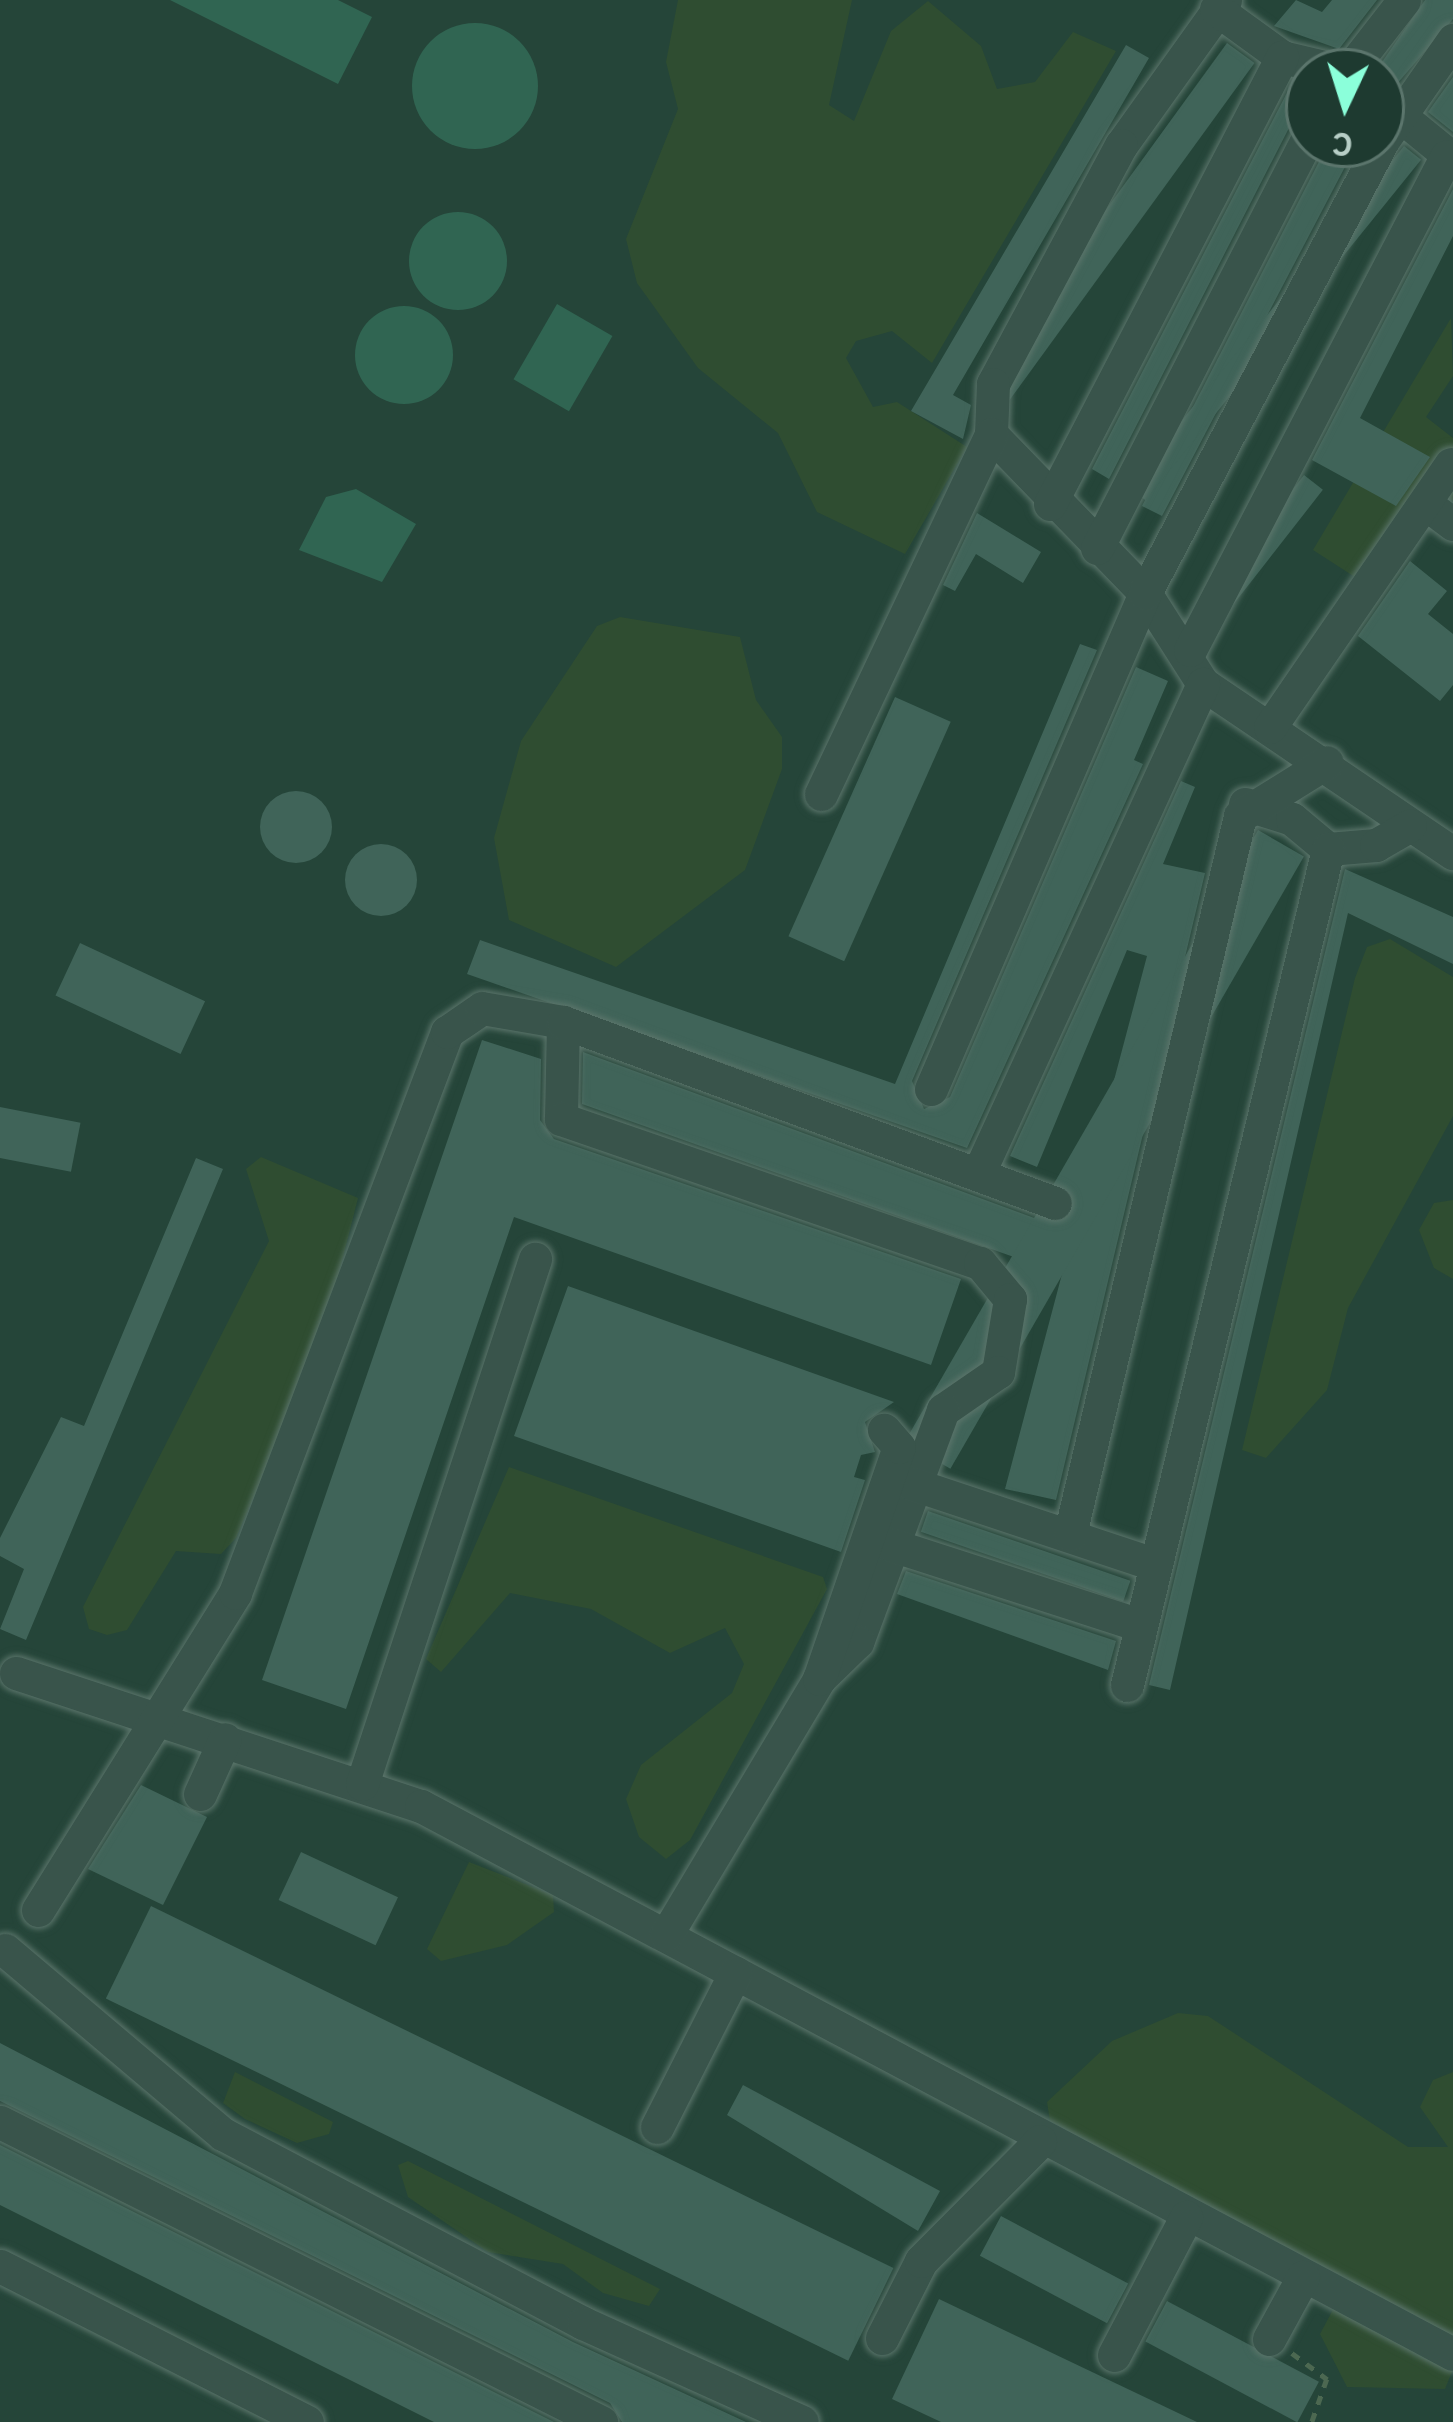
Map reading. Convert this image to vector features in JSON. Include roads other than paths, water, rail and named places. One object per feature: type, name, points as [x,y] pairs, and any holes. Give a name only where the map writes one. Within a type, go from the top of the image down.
[{"type":"street","points":[[1364,48],[1404,0]]},
{"type":"street","points":[[821,794],[991,434],[1004,364],[1121,145],[1221,5],[1285,58]]},
{"type":"street","points":[[1405,90],[1453,40]]},
{"type":"street","points":[[1050,504],[1282,57]]},
{"type":"street","points":[[1190,650],[1446,142],[1405,116]]},
{"type":"street","points":[[1097,548],[1293,168]]},
{"type":"street","points":[[931,1090],[1145,592],[1368,168]]},
{"type":"street","points":[[991,434],[1050,504],[1145,592],[1190,650],[1203,684],[1327,762],[1453,853]]},
{"type":"street","points":[[1270,727],[1450,464]]},
{"type":"street","points":[[1425,503],[1453,524]]},
{"type":"street","points":[[980,1170],[1203,684]]},
{"type":"street","points":[[1070,1534],[1245,804],[1327,762]]},
{"type":"street","points":[[1245,804],[1292,819],[1328,849],[1376,845],[1410,825]]},
{"type":"street","points":[[1126,1685],[1328,849]]},
{"type":"street","points":[[38,1910],[153,1716],[236,1593],[278,1498],[447,1032],[482,1008],[562,1022],[980,1170],[1055,1203]]},
{"type":"street","points":[[562,1022],[561,1119],[997,1276],[1010,1299],[998,1372],[943,1410],[910,1483],[857,1642],[820,1679]]},
{"type":"street","points":[[362,1784],[535,1259]]},
{"type":"street","points":[[667,1936],[820,1679],[899,1447],[884,1430]]},
{"type":"street","points":[[910,1483],[1153,1564]]},
{"type":"street","points":[[889,1544],[1140,1624]]},
{"type":"street","points":[[16,1673],[362,1784],[667,1936],[1040,2141],[1453,2354]]},
{"type":"street","points":[[200,1793],[225,1739]]},
{"type":"street","points":[[5,1949],[223,2134],[583,2323],[802,2422]]},
{"type":"street","points":[[657,2127],[735,1973]]},
{"type":"street","points":[[0,2122],[601,2422]]},
{"type":"street","points":[[881,2338],[921,2261],[1040,2141]]},
{"type":"street","points":[[1114,2355],[1186,2217]]},
{"type":"street","points":[[0,2266],[307,2422]]},
{"type":"street","points":[[1280,2346],[1303,2277]]}]
